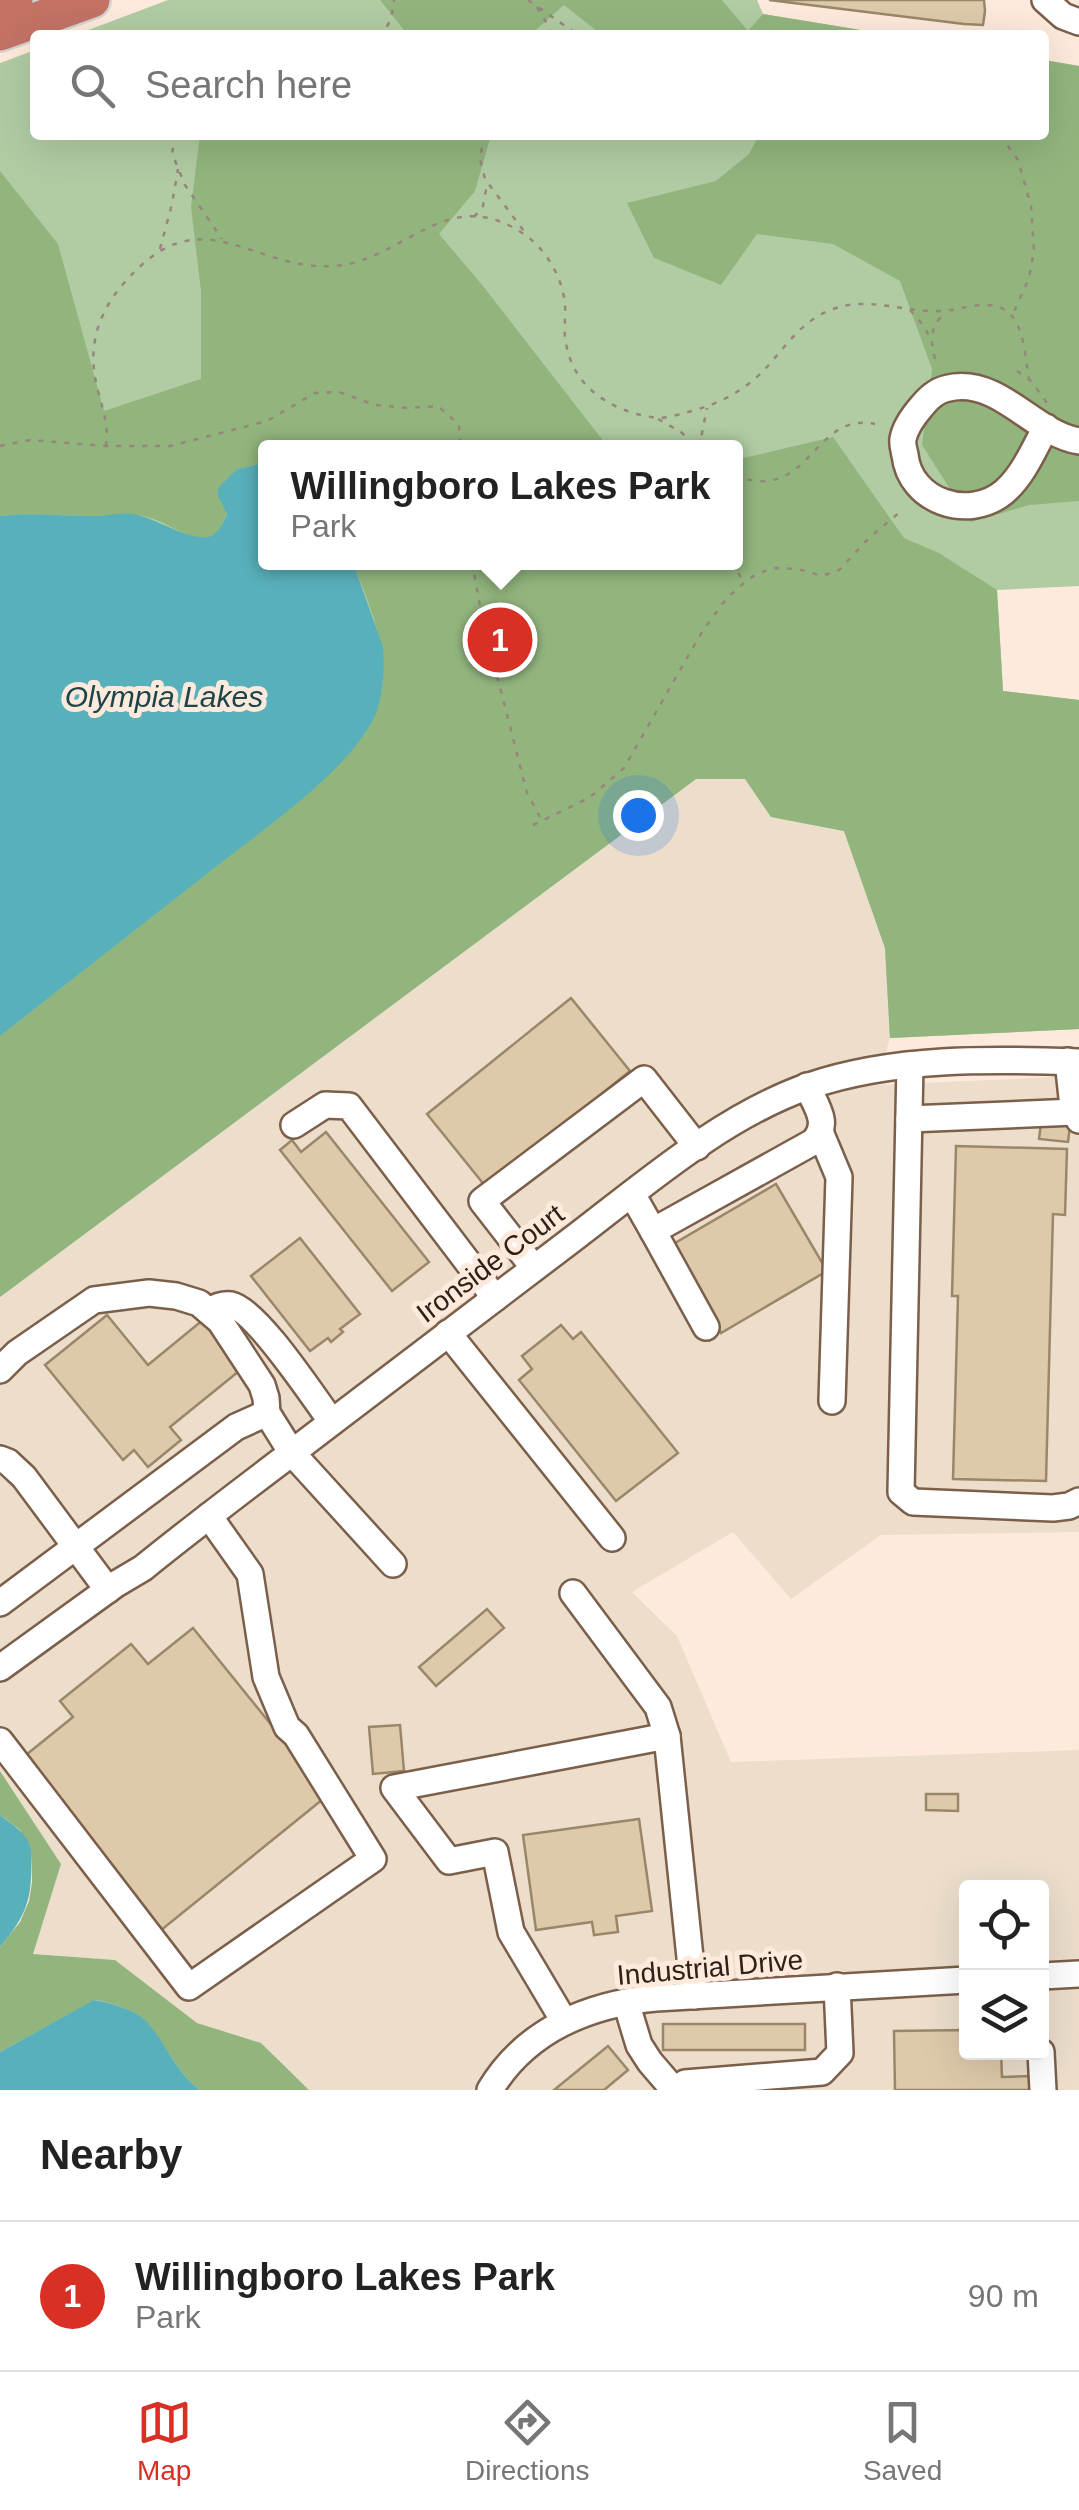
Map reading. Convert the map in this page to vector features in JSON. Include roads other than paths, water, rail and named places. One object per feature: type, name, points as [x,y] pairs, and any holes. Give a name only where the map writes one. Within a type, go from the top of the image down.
[{"type":"highway","points":[[0,6],[15,0]]},
{"type":"highway","points":[[0,33],[92,0]]},
{"type":"street","points":[[1045,0],[1063,16],[1079,22]]},
{"type":"street","points":[[1047,415],[1024,467],[1008,490],[989,503],[966,508],[940,503],[918,487],[906,466],[903,440],[916,413],[932,394],[956,387],[980,390],[1047,415],[1065,439],[1079,441]]},
{"type":"street","points":[[909,1119],[1077,1116],[1074,1061]]},
{"type":"street","name":"Ironside Court","points":[[0,1668],[143,1568],[632,1194],[757,1110],[807,1086],[863,1072],[910,1065],[1074,1061]]},
{"type":"street","points":[[910,1065],[901,1492],[913,1502],[1052,1508],[1079,1501]]},
{"type":"street","points":[[534,1268],[482,1201],[644,1079],[697,1147]]},
{"type":"street","points":[[807,1086],[823,1120],[821,1134],[839,1177],[832,1401]]},
{"type":"street","points":[[294,1125],[325,1105],[350,1106],[495,1298]]},
{"type":"street","points":[[652,1232],[821,1134]]},
{"type":"street","points":[[632,1194],[706,1327]]},
{"type":"street","points":[[8,1362],[94,1300],[148,1294],[199,1303],[220,1321],[262,1385],[267,1414],[292,1452],[393,1564]]},
{"type":"street","points":[[209,1311],[232,1306],[262,1328],[332,1422]]},
{"type":"street","points":[[448,1333],[612,1538]]},
{"type":"street","points":[[0,1602],[236,1427],[267,1414]]},
{"type":"street","points":[[3,1456],[24,1476],[108,1590]]},
{"type":"street","points":[[0,1741],[189,1986],[373,1859],[296,1735],[287,1727],[266,1677],[250,1574],[208,1516]]},
{"type":"street","points":[[573,1594],[658,1706],[667,1736],[694,1996]]},
{"type":"street","points":[[564,2021],[511,1932],[495,1852],[449,1861],[394,1788],[667,1736]]},
{"type":"street","points":[[1049,1976],[1079,1974]]},
{"type":"street","name":"Industrial Drive","points":[[490,2090],[525,2047],[564,2021],[596,2009],[694,1996],[959,1980]]},
{"type":"street","points":[[626,2002],[639,2045],[675,2090],[685,2083],[823,2081],[840,2054],[837,1986]]},
{"type":"street","points":[[1042,2060],[1044,2090]]},
{"type":"water","name":"Olympia Lakes","points":[[258,464],[258,570],[356,571],[383,647],[382,686],[376,714],[343,760],[304,798],[0,1036],[0,516],[128,514],[208,537],[222,525],[227,514],[218,488],[237,469]]},
{"type":"water","points":[[0,1815],[26,1838],[31,1858],[30,1890],[24,1910],[0,1947]]},
{"type":"water","points":[[94,2000],[129,2010],[146,2021],[200,2090],[0,2090],[0,2052]]},
{"type":"place","name":"Willingboro Lakes Park","points":[[500,640]]}]
